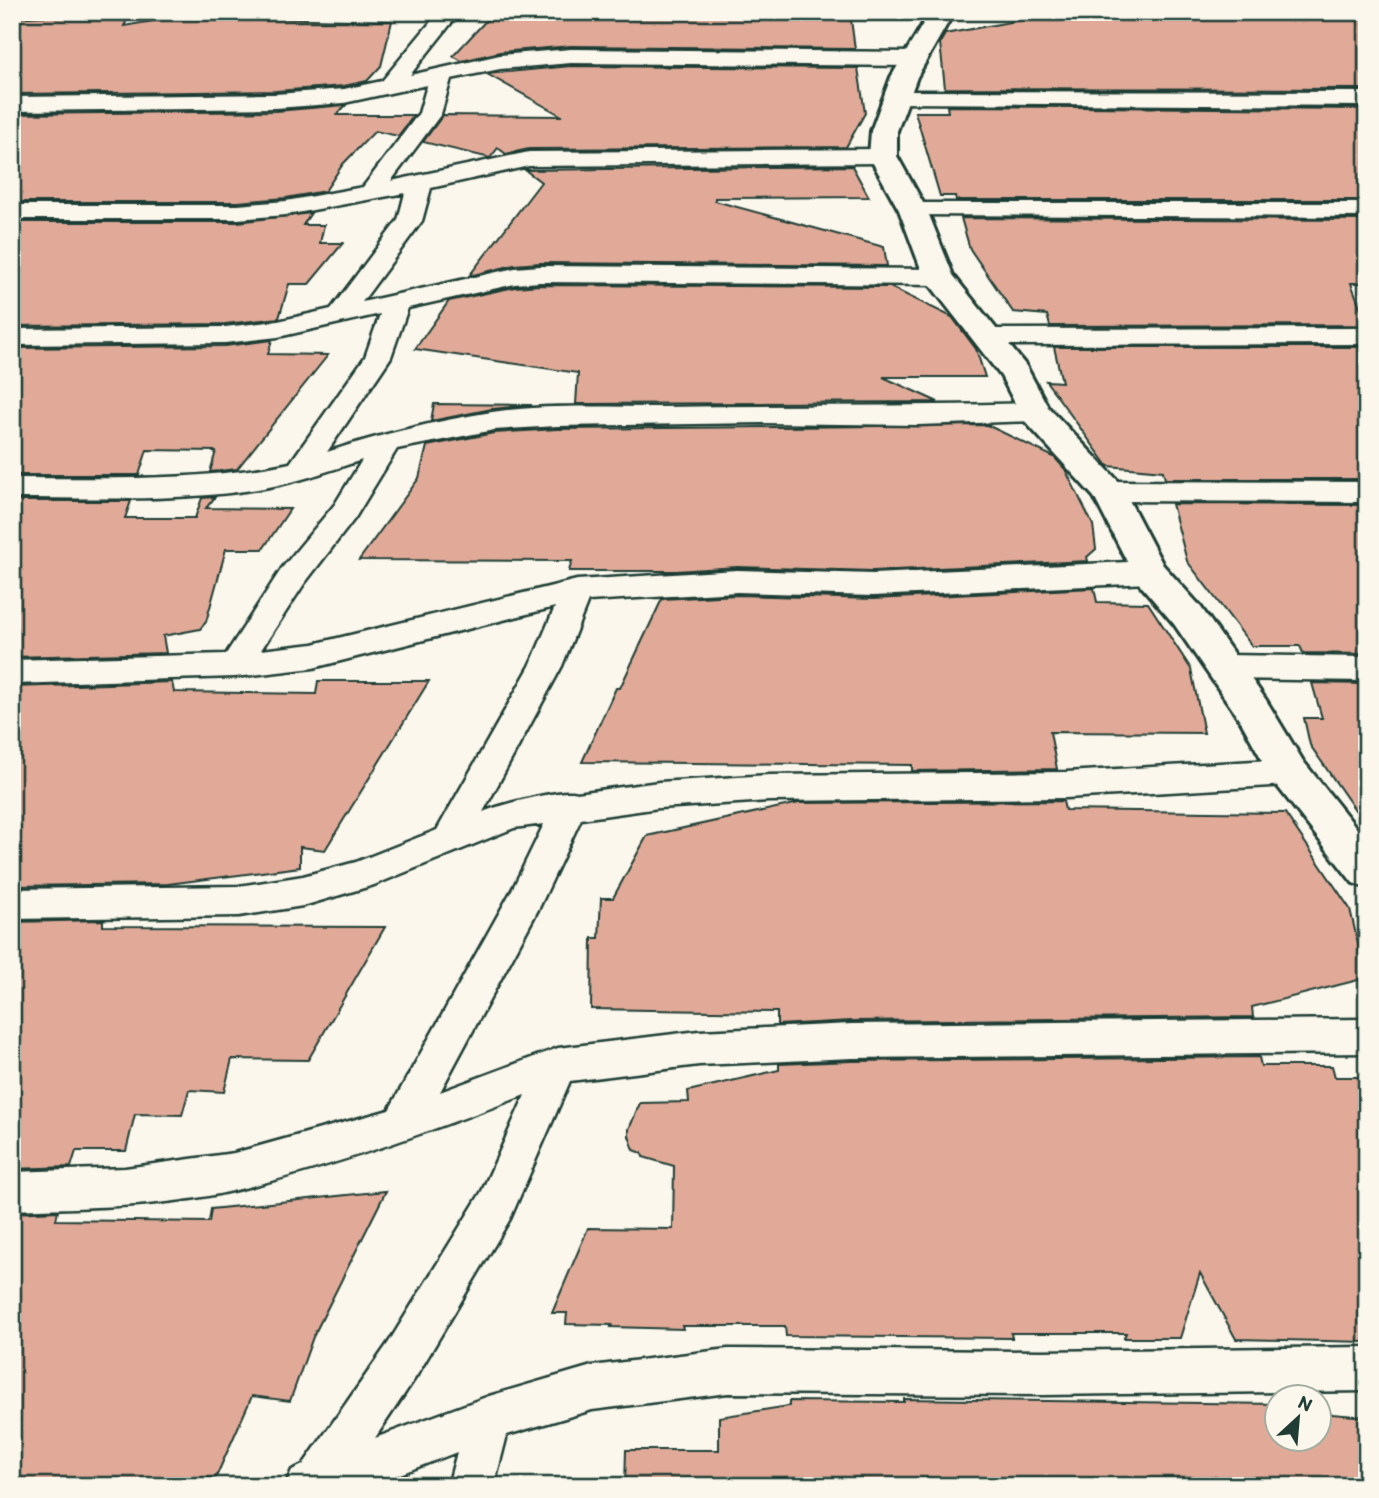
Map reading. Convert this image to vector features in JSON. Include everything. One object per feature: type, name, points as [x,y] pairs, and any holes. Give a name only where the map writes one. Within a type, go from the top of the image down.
[{"type":"street","points":[[389,87],[450,12]]},
{"type":"street","points":[[942,12],[914,59],[896,98],[884,131],[883,156],[913,210],[939,277],[1015,373],[1034,412],[1108,491],[1149,572],[1186,615],[1223,667],[1253,710],[1289,772],[1367,871]]},
{"type":"street","points":[[12,104],[276,101],[344,96],[500,62],[571,56],[914,59]]},
{"type":"street","points":[[370,193],[430,114],[441,74]]},
{"type":"street","points":[[896,98],[1367,99]]},
{"type":"street","points":[[12,212],[238,212],[325,202],[540,158],[883,156]]},
{"type":"street","points":[[339,316],[410,221],[420,183]]},
{"type":"street","points":[[913,210],[1367,210]]},
{"type":"street","points":[[12,337],[225,335],[278,329],[515,276],[541,274],[939,277]]},
{"type":"street","points":[[300,471],[378,357],[397,303]]},
{"type":"street","points":[[989,337],[1367,336]]},
{"type":"street","points":[[12,488],[153,488],[230,484],[300,471],[387,442],[494,421],[557,417],[762,414],[918,416],[1034,412]]},
{"type":"street","points":[[235,665],[293,576],[345,511],[387,442]]},
{"type":"street","points":[[1108,491],[1367,492]]},
{"type":"street","points":[[12,672],[235,665],[313,656],[577,591],[737,581],[873,585],[1030,580],[1149,572]]},
{"type":"street","points":[[451,837],[545,666],[577,591]]},
{"type":"street","points":[[1223,667],[1367,669]]},
{"type":"street","points":[[12,904],[252,899],[303,891],[362,874],[510,815],[571,804],[659,794],[769,788],[1066,785],[1289,772]]},
{"type":"street","points":[[402,1124],[527,896],[571,804]]},
{"type":"street","points":[[12,1191],[125,1187],[234,1172],[402,1124],[558,1065],[699,1048],[852,1041],[1367,1036]]},
{"type":"street","points":[[313,1484],[404,1357],[496,1206],[558,1065]]},
{"type":"street","points":[[313,1484],[489,1418],[592,1388],[728,1371],[1042,1373],[1367,1369]]},
{"type":"street","points":[[471,1486],[489,1418]]},
{"type":"building","points":[[494,12],[850,12],[855,49],[571,46],[500,52],[462,61],[453,56]]},
{"type":"building","points":[[182,16],[392,21],[381,66],[367,81],[344,86],[276,91],[12,94],[12,18],[128,18],[124,26]]},
{"type":"building","points":[[1042,16],[1310,19],[1309,17],[1367,17],[1367,89],[945,88],[940,43],[945,34]]},
{"type":"building","points":[[571,66],[858,68],[865,113],[846,147],[529,149],[506,154],[498,148],[490,158],[423,142],[443,115],[562,116],[487,74]]},
{"type":"building","points":[[346,105],[337,115],[414,115],[398,136],[375,131],[343,164],[325,191],[238,202],[12,202],[17,186],[12,186],[12,114],[276,111]]},
{"type":"building","points":[[947,106],[1367,109],[1367,200],[956,200],[955,196],[940,196],[915,112],[948,112]]},
{"type":"building","points":[[852,166],[869,197],[715,198],[715,201],[884,247],[887,266],[540,263],[514,265],[469,276],[541,182],[525,170]]},
{"type":"building","points":[[311,213],[303,225],[324,225],[320,243],[343,243],[309,284],[289,284],[279,318],[225,324],[12,326],[12,222],[238,222]]},
{"type":"building","points":[[961,218],[1367,220],[1367,283],[1351,283],[1367,325],[1050,326],[1047,315],[1013,312],[970,249]]},
{"type":"building","points":[[515,287],[890,287],[952,317],[976,349],[985,377],[883,377],[938,402],[576,404],[578,373],[415,349],[449,301]]},
{"type":"building","points":[[272,340],[268,354],[328,355],[237,469],[210,472],[216,451],[147,450],[139,475],[12,475],[12,348],[225,346]]},
{"type":"building","points":[[1054,347],[1367,347],[1367,479],[1165,479],[1163,471],[1108,466],[1046,381],[1062,382]]},
{"type":"building","points":[[434,404],[532,405],[492,409],[431,421]]},
{"type":"building","points":[[987,425],[1054,457],[1065,469],[1093,525],[1096,549],[1087,557],[1088,561],[873,571],[737,567],[676,571],[569,571],[572,561],[359,560],[419,478],[427,446],[494,433],[557,429]]},
{"type":"building","points":[[215,497],[206,508],[290,509],[263,549],[226,549],[206,622],[200,629],[163,636],[166,653],[12,657],[12,501],[131,501],[125,518],[195,518],[202,498]]},
{"type":"building","points":[[1172,504],[1367,505],[1367,654],[1303,653],[1300,646],[1252,646],[1187,561]]},
{"type":"building","points":[[1094,588],[1097,602],[1148,603],[1191,669],[1204,733],[1050,732],[1057,769],[912,771],[912,765],[582,762],[662,599],[737,595],[873,599]]},
{"type":"building","points":[[318,681],[429,681],[325,850],[300,847],[300,867],[168,884],[12,886],[12,687],[172,682],[174,692],[316,694]]},
{"type":"building","points":[[1312,683],[1367,684],[1367,827],[1310,745],[1304,718],[1322,718]]},
{"type":"building","points":[[1063,801],[1065,810],[1285,813],[1350,909],[1366,978],[1252,1007],[1253,1017],[852,1021],[777,1025],[777,1012],[591,1009],[592,938],[599,938],[601,898],[613,898],[647,836],[799,803]]},
{"type":"building","points":[[103,920],[103,926],[385,927],[308,1060],[232,1059],[224,1092],[189,1090],[182,1115],[135,1114],[126,1151],[76,1151],[71,1167],[12,1169],[12,922]]},
{"type":"building","points":[[1259,1057],[1261,1066],[1332,1066],[1335,1077],[1367,1077],[1367,1342],[1236,1339],[1200,1273],[1180,1338],[1124,1338],[1126,1333],[1011,1333],[1012,1338],[786,1336],[785,1326],[682,1326],[683,1329],[611,1327],[612,1325],[566,1324],[567,1313],[552,1313],[588,1228],[673,1229],[674,1166],[643,1157],[642,1153],[634,1150],[629,1136],[629,1129],[640,1103],[689,1102],[688,1091],[779,1070],[779,1064]]},
{"type":"building","points":[[386,1191],[313,1337],[290,1401],[252,1396],[216,1477],[172,1486],[12,1486],[12,1213],[58,1211],[56,1220],[209,1222],[211,1209]]},
{"type":"building","points":[[904,1399],[1264,1404],[1264,1452],[1334,1452],[1334,1414],[1367,1417],[1367,1486],[625,1486],[626,1450],[719,1450],[719,1417],[789,1406],[789,1401],[904,1402]]}]
